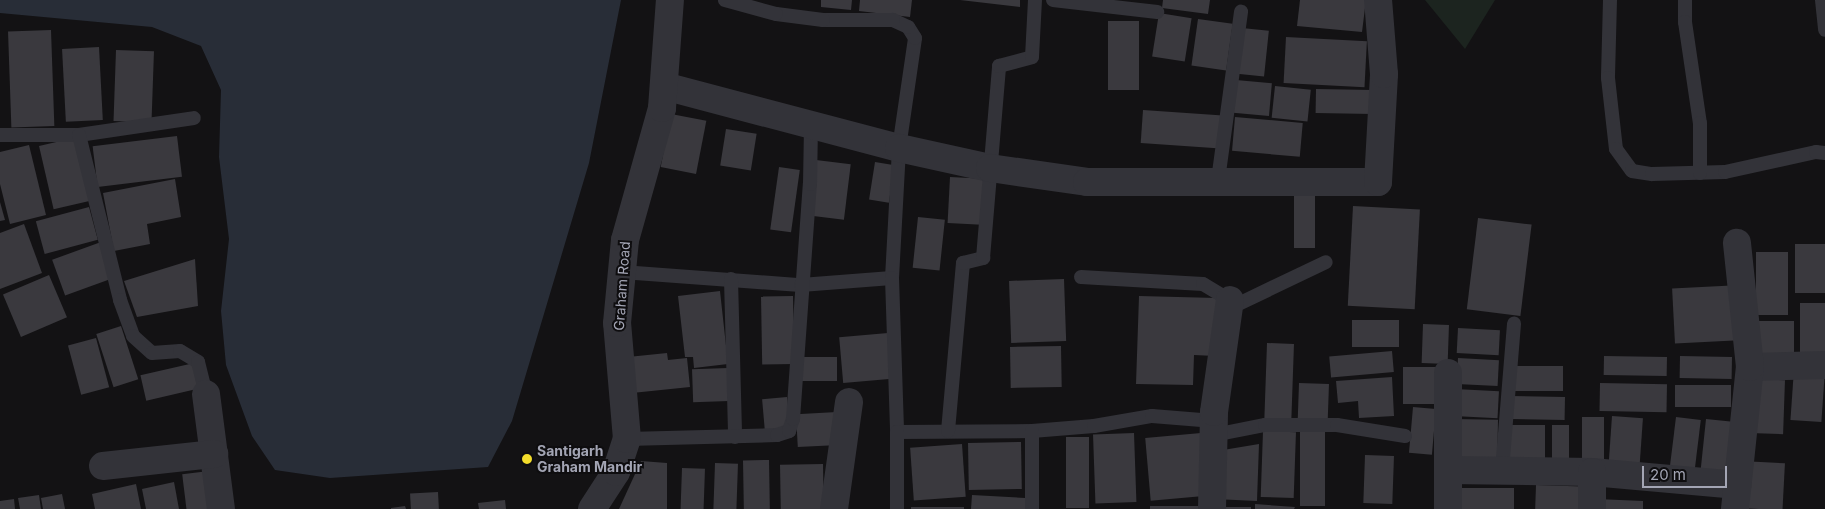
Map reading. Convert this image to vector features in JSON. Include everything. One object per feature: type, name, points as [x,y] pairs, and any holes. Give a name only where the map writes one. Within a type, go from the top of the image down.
[{"type":"street","name":"Graham Road","points":[[592,509],[616,472],[627,438],[617,323],[625,240],[646,171],[662,108],[670,0]]},
{"type":"street","points":[[664,86],[899,148],[990,168],[1087,182],[1218,180],[1378,182],[1384,74],[1378,0]]},
{"type":"street","points":[[1448,470],[1592,472],[1736,497],[1750,367],[1737,243]]},
{"type":"street","points":[[1212,509],[1214,428],[1230,304]]},
{"type":"street","points":[[1750,367],[1825,365]]},
{"type":"street","points":[[1448,373],[1448,509]]},
{"type":"street","points":[[206,394],[221,509]]},
{"type":"street","points":[[834,509],[849,402]]},
{"type":"street","points":[[103,466],[214,454]]},
{"type":"street","points":[[1592,472],[1592,509]]},
{"type":"lane","points":[[725,0],[776,14],[823,20],[893,20],[908,26],[915,38],[899,148],[892,278],[897,432],[897,509]]},
{"type":"lane","points":[[948,431],[963,263],[983,258],[999,66],[1032,57],[1035,0]]},
{"type":"lane","points":[[1053,0],[1157,12]]},
{"type":"lane","points":[[1610,0],[1608,78],[1616,149],[1632,171],[1725,172],[1816,152],[1825,153]]},
{"type":"lane","points":[[1685,0],[1685,22],[1700,123],[1700,173]]},
{"type":"lane","points":[[1822,0],[1825,30]]},
{"type":"lane","points":[[1218,180],[1241,12]]},
{"type":"lane","points":[[0,135],[79,135],[194,118]]},
{"type":"lane","points":[[627,438],[777,436],[789,431],[792,426],[810,184],[811,126]]},
{"type":"lane","points":[[79,135],[120,300],[133,336],[152,354],[180,351],[198,362],[206,394]]},
{"type":"lane","points":[[1081,277],[1203,284],[1230,304],[1326,262]]},
{"type":"lane","points":[[622,272],[801,285],[892,278]]},
{"type":"lane","points":[[731,279],[735,436]]},
{"type":"lane","points":[[1502,470],[1514,323]]},
{"type":"lane","points":[[897,432],[1032,431],[1094,426],[1152,416],[1214,428],[1274,425],[1337,425],[1405,436]]},
{"type":"lane","points":[[1032,431],[1032,509]]},
{"type":"shaded area","points":[[0,0],[621,0],[589,163],[512,421],[488,467],[330,478],[275,470],[252,436],[226,365],[221,311],[229,239],[219,157],[221,90],[201,46],[152,27],[0,13]]},
{"type":"shaded area","points":[[1425,0],[1495,0],[1465,49]]},
{"type":"building","points":[[821,0],[852,0],[851,10],[821,7]]},
{"type":"building","points":[[860,0],[912,0],[910,17],[859,11]]},
{"type":"building","points":[[960,0],[1020,0],[1020,7]]},
{"type":"building","points":[[1163,0],[1210,0],[1208,14],[1162,8]]},
{"type":"building","points":[[1300,0],[1366,0],[1362,32],[1297,26]]},
{"type":"building","points":[[1159,13],[1192,18],[1185,62],[1152,56]]},
{"type":"building","points":[[1198,19],[1233,24],[1226,70],[1191,66]]},
{"type":"building","points":[[1108,21],[1139,21],[1139,90],[1108,90]]},
{"type":"building","points":[[1242,28],[1269,31],[1264,77],[1237,74]]},
{"type":"building","points":[[51,30],[54,126],[11,127],[8,32]]},
{"type":"building","points":[[1286,37],[1367,41],[1364,87],[1284,83]]},
{"type":"building","points":[[99,47],[103,120],[66,122],[62,49]]},
{"type":"building","points":[[116,50],[154,51],[151,122],[114,121]]},
{"type":"building","points":[[1236,80],[1272,83],[1269,116],[1233,113]]},
{"type":"building","points":[[1275,86],[1311,90],[1307,122],[1272,118]]},
{"type":"building","points":[[1316,89],[1373,90],[1373,114],[1316,113]]},
{"type":"building","points":[[1143,110],[1223,116],[1221,149],[1141,143]]},
{"type":"building","points":[[671,114],[706,121],[696,174],[661,167]]},
{"type":"building","points":[[1235,117],[1303,123],[1300,157],[1232,151]]},
{"type":"building","points":[[726,129],[757,134],[751,170],[720,166]]},
{"type":"building","points":[[177,136],[182,177],[98,187],[93,146]]},
{"type":"building","points":[[78,137],[93,200],[54,209],[39,146]]},
{"type":"building","points":[[29,145],[46,215],[10,224],[0,184],[0,152]]},
{"type":"building","points":[[816,160],[851,164],[844,220],[809,216]]},
{"type":"building","points":[[875,162],[895,165],[889,203],[869,200]]},
{"type":"building","points":[[779,167],[800,170],[791,232],[770,229]]},
{"type":"building","points":[[950,177],[984,179],[982,225],[948,223]]},
{"type":"building","points":[[175,179],[181,217],[147,224],[150,244],[114,251],[103,193]]},
{"type":"building","points":[[1294,194],[1315,194],[1315,248],[1294,248]]},
{"type":"building","points":[[0,202],[5,220],[0,221]]},
{"type":"building","points":[[1353,206],[1420,210],[1415,309],[1348,306]]},
{"type":"building","points":[[89,207],[98,240],[45,254],[36,221]]},
{"type":"building","points":[[918,217],[945,220],[940,271],[913,268]]},
{"type":"building","points":[[1478,218],[1532,225],[1520,316],[1467,309]]},
{"type":"building","points":[[24,224],[42,273],[0,289],[0,233]]},
{"type":"building","points":[[101,242],[114,278],[65,295],[52,260]]},
{"type":"building","points":[[1795,244],[1825,244],[1825,293],[1795,293]]},
{"type":"building","points":[[1756,252],[1788,252],[1788,315],[1756,315]]},
{"type":"building","points":[[195,259],[198,306],[137,317],[124,281]]},
{"type":"building","points":[[49,275],[67,317],[21,337],[3,295]]},
{"type":"building","points":[[1064,279],[1066,341],[1011,343],[1009,281]]},
{"type":"building","points":[[1741,285],[1744,340],[1675,344],[1672,289]]},
{"type":"building","points":[[720,291],[728,364],[694,368],[693,357],[685,357],[678,296]]},
{"type":"building","points":[[793,296],[794,364],[762,365],[761,297]]},
{"type":"building","points":[[1139,296],[1217,298],[1215,356],[1194,355],[1193,385],[1136,384]]},
{"type":"building","points":[[1800,303],[1825,303],[1825,356],[1800,356]]},
{"type":"building","points":[[1352,320],[1399,320],[1399,347],[1352,347]]},
{"type":"building","points":[[1758,321],[1794,321],[1794,356],[1758,356]]},
{"type":"building","points":[[1423,324],[1449,325],[1448,364],[1422,363]]},
{"type":"building","points":[[121,326],[138,379],[114,387],[96,334]]},
{"type":"building","points":[[1458,328],[1500,330],[1499,355],[1457,353]]},
{"type":"building","points":[[888,333],[892,379],[843,383],[839,337]]},
{"type":"building","points":[[96,338],[109,387],[81,395],[68,346]]},
{"type":"building","points":[[1267,343],[1294,344],[1291,424],[1264,423]]},
{"type":"building","points":[[1061,346],[1062,387],[1011,388],[1010,347]]},
{"type":"building","points":[[1392,351],[1394,372],[1331,377],[1329,356]]},
{"type":"building","points":[[667,353],[668,360],[687,358],[690,387],[632,393],[628,357]]},
{"type":"building","points":[[1604,356],[1667,357],[1667,376],[1604,375]]},
{"type":"building","points":[[1680,356],[1732,357],[1732,379],[1680,378]]},
{"type":"building","points":[[800,357],[837,357],[837,381],[800,381]]},
{"type":"building","points":[[1458,358],[1499,360],[1498,386],[1457,384]]},
{"type":"building","points":[[194,363],[200,388],[146,401],[140,375]]},
{"type":"building","points":[[1513,366],[1563,366],[1563,391],[1513,391]]},
{"type":"building","points":[[1403,367],[1443,367],[1443,404],[1403,404]]},
{"type":"building","points":[[728,368],[729,401],[693,402],[692,369]]},
{"type":"building","points":[[1794,369],[1825,371],[1821,422],[1790,420]]},
{"type":"building","points":[[1392,377],[1394,416],[1359,418],[1358,401],[1338,403],[1336,381]]},
{"type":"building","points":[[1751,379],[1785,380],[1783,434],[1749,433]]},
{"type":"building","points":[[1299,383],[1329,384],[1328,422],[1298,421]]},
{"type":"building","points":[[1600,383],[1667,384],[1667,412],[1600,411]]},
{"type":"building","points":[[1675,385],[1731,385],[1731,407],[1675,407]]},
{"type":"building","points":[[1455,389],[1499,391],[1498,418],[1454,416]]},
{"type":"building","points":[[1511,396],[1565,397],[1565,420],[1511,419]]},
{"type":"building","points":[[787,397],[790,429],[765,431],[762,399]]},
{"type":"building","points":[[1413,407],[1436,409],[1432,455],[1409,453]]},
{"type":"building","points":[[837,412],[839,445],[798,447],[796,414]]},
{"type":"building","points":[[1612,416],[1643,418],[1639,471],[1608,469]]},
{"type":"building","points":[[1582,417],[1604,417],[1604,467],[1582,467]]},
{"type":"building","points":[[1676,417],[1701,420],[1694,476],[1669,473]]},
{"type":"building","points":[[1453,419],[1498,420],[1497,467],[1452,466]]},
{"type":"building","points":[[1706,419],[1733,422],[1727,480],[1700,477]]},
{"type":"building","points":[[1507,425],[1545,425],[1545,465],[1507,465]]},
{"type":"building","points":[[1552,425],[1569,425],[1569,465],[1552,465]]},
{"type":"building","points":[[1263,431],[1296,432],[1294,498],[1261,497]]},
{"type":"building","points":[[1300,431],[1325,431],[1325,506],[1300,506]]},
{"type":"building","points":[[1134,433],[1136,502],[1095,503],[1093,434]]},
{"type":"building","points":[[1201,433],[1206,496],[1151,501],[1145,438]]},
{"type":"building","points":[[1066,437],[1089,437],[1089,508],[1066,508]]},
{"type":"building","points":[[1021,442],[1022,489],[969,490],[968,443]]},
{"type":"building","points":[[962,444],[966,497],[914,500],[910,448]]},
{"type":"building","points":[[1259,444],[1257,501],[1214,499],[1217,451]]},
{"type":"building","points":[[1365,455],[1394,456],[1392,504],[1363,503]]},
{"type":"building","points":[[743,460],[769,460],[770,509],[744,509]]},
{"type":"building","points":[[641,461],[667,463],[667,509],[619,509]]},
{"type":"building","points":[[1741,461],[1785,463],[1783,509],[1739,508]]},
{"type":"building","points":[[715,463],[738,464],[736,509],[713,509]]},
{"type":"building","points":[[823,464],[824,509],[781,509],[780,465]]},
{"type":"building","points":[[682,468],[705,469],[704,509],[681,509]]},
{"type":"building","points":[[209,471],[214,509],[186,509],[182,474]]},
{"type":"building","points":[[174,482],[179,509],[146,509],[142,489]]},
{"type":"building","points":[[136,484],[141,509],[95,509],[92,494]]},
{"type":"building","points":[[1536,485],[1582,487],[1581,509],[1535,509]]},
{"type":"building","points":[[1454,488],[1514,488],[1514,509],[1454,509]]},
{"type":"building","points":[[438,492],[439,509],[411,509],[410,493]]},
{"type":"building","points":[[62,494],[65,509],[43,509],[41,498]]},
{"type":"building","points":[[39,495],[41,509],[20,509],[18,498]]},
{"type":"building","points":[[972,495],[1025,498],[1025,509],[971,509]]},
{"type":"building","points":[[14,499],[15,509],[0,509],[0,501]]},
{"type":"building","points":[[1597,499],[1643,501],[1643,509],[1596,509]]},
{"type":"building","points":[[505,500],[506,509],[479,509],[478,503]]},
{"type":"building","points":[[1255,504],[1295,507],[1294,509],[1255,509]]},
{"type":"building","points":[[405,506],[406,509],[391,509],[391,508]]},
{"type":"building","points":[[1150,506],[1205,506],[1205,509],[1150,509]]},
{"type":"building","points":[[911,507],[964,507],[964,509],[911,509]]},
{"type":"building","points":[[1213,507],[1251,507],[1251,509],[1213,509]]},
{"type":"place","name":"Santigarh Graham Mandir","points":[[527,459]]}]
